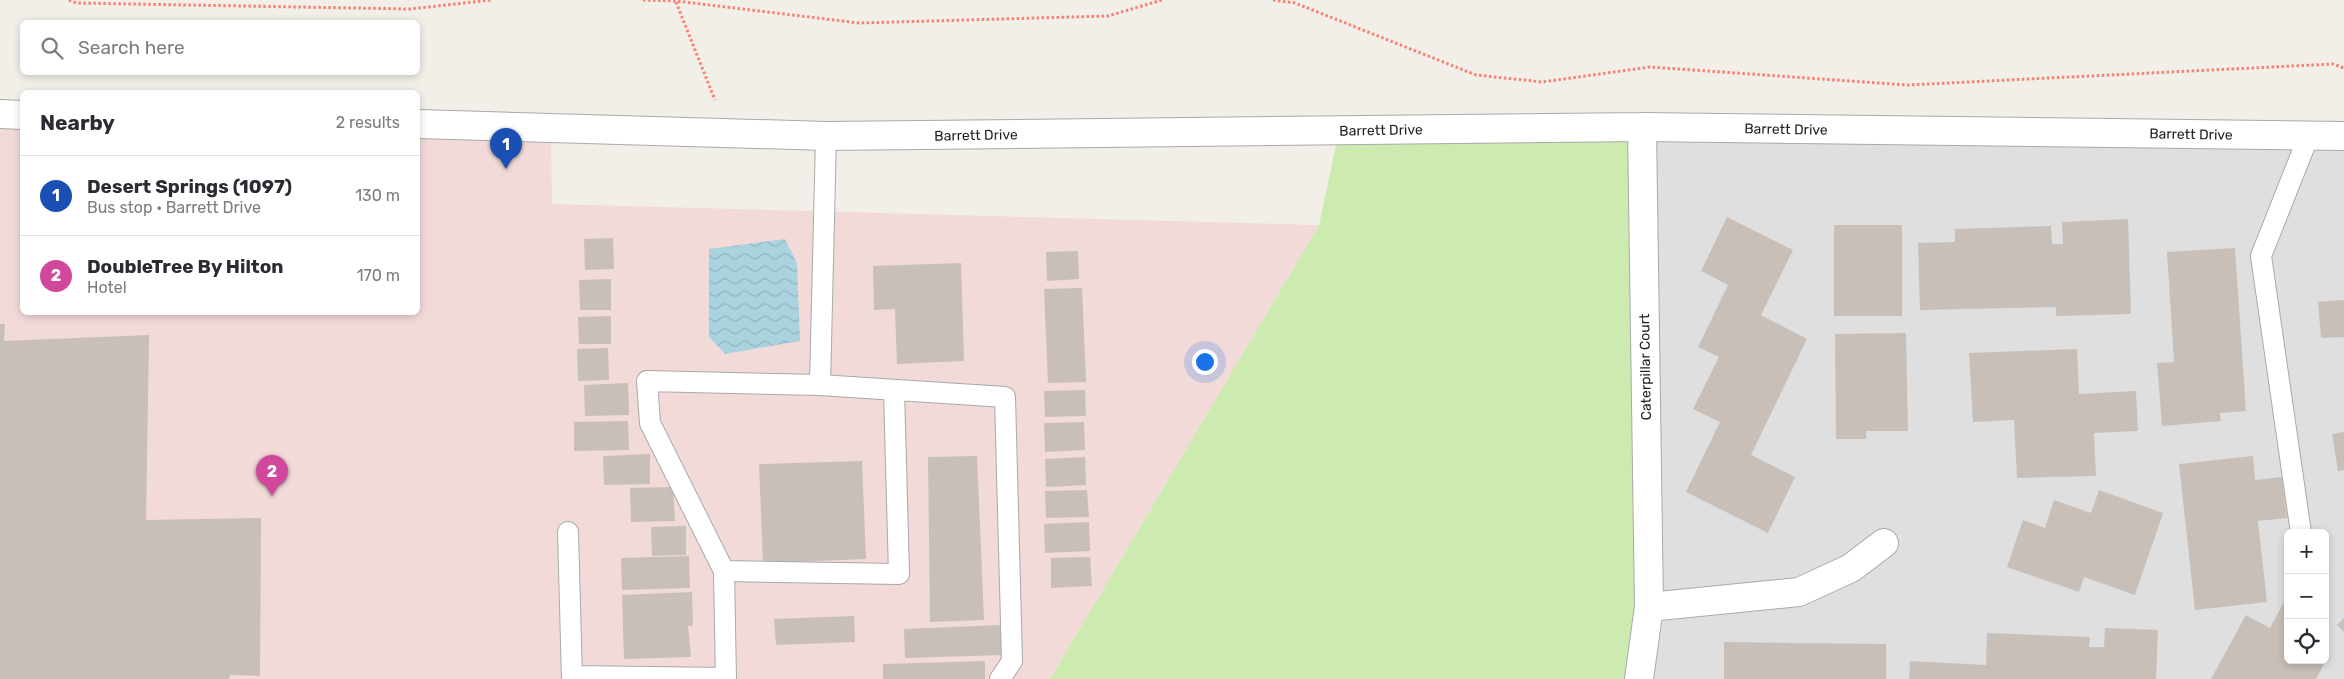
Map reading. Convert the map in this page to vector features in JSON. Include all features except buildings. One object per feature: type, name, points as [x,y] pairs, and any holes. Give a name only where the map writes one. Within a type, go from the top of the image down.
[{"type":"street","points":[[0,114],[20,115]]},
{"type":"street","name":"Barrett Drive","points":[[420,124],[826,136],[1642,127],[2344,136]]},
{"type":"street","name":"Caterpillar Court","points":[[1638,679],[1648,607],[1642,127]]},
{"type":"street","points":[[1648,607],[1799,592],[1851,568],[1884,544]]},
{"type":"lane","points":[[820,385],[826,136]]},
{"type":"lane","points":[[2300,529],[2262,256],[2309,136]]},
{"type":"lane","points":[[568,532],[573,678],[726,678],[724,571],[650,423],[647,382],[820,385],[1005,397],[1012,661],[1000,679]]},
{"type":"lane","points":[[724,571],[899,574],[894,390]]},
{"type":"path","points":[[69,0],[76,3],[410,10],[491,0]]},
{"type":"path","points":[[643,0],[676,1],[859,23],[1108,16],[1162,0]]},
{"type":"path","points":[[1273,0],[1295,3],[1476,75],[1542,82],[1650,67],[1907,85],[2323,64],[2333,64],[2344,68]]},
{"type":"path","points":[[676,1],[715,94],[720,133]]},
{"type":"shaded area","points":[[0,114],[20,115],[20,315],[420,315],[420,124],[551,127],[552,204],[1319,225],[1050,679],[0,679]]},
{"type":"shaded area","points":[[1642,127],[2344,136],[2344,679],[1639,679]]},
{"type":"green space","points":[[1642,127],[1639,679],[1050,679],[1319,225],[1339,131]]},
{"type":"water","points":[[785,239],[797,263],[800,341],[725,354],[709,337],[709,249]]},
{"type":"place","name":"Desert Springs (1097)","points":[[506,169]]},
{"type":"place","name":"DoubleTree By Hilton","points":[[272,496]]}]
